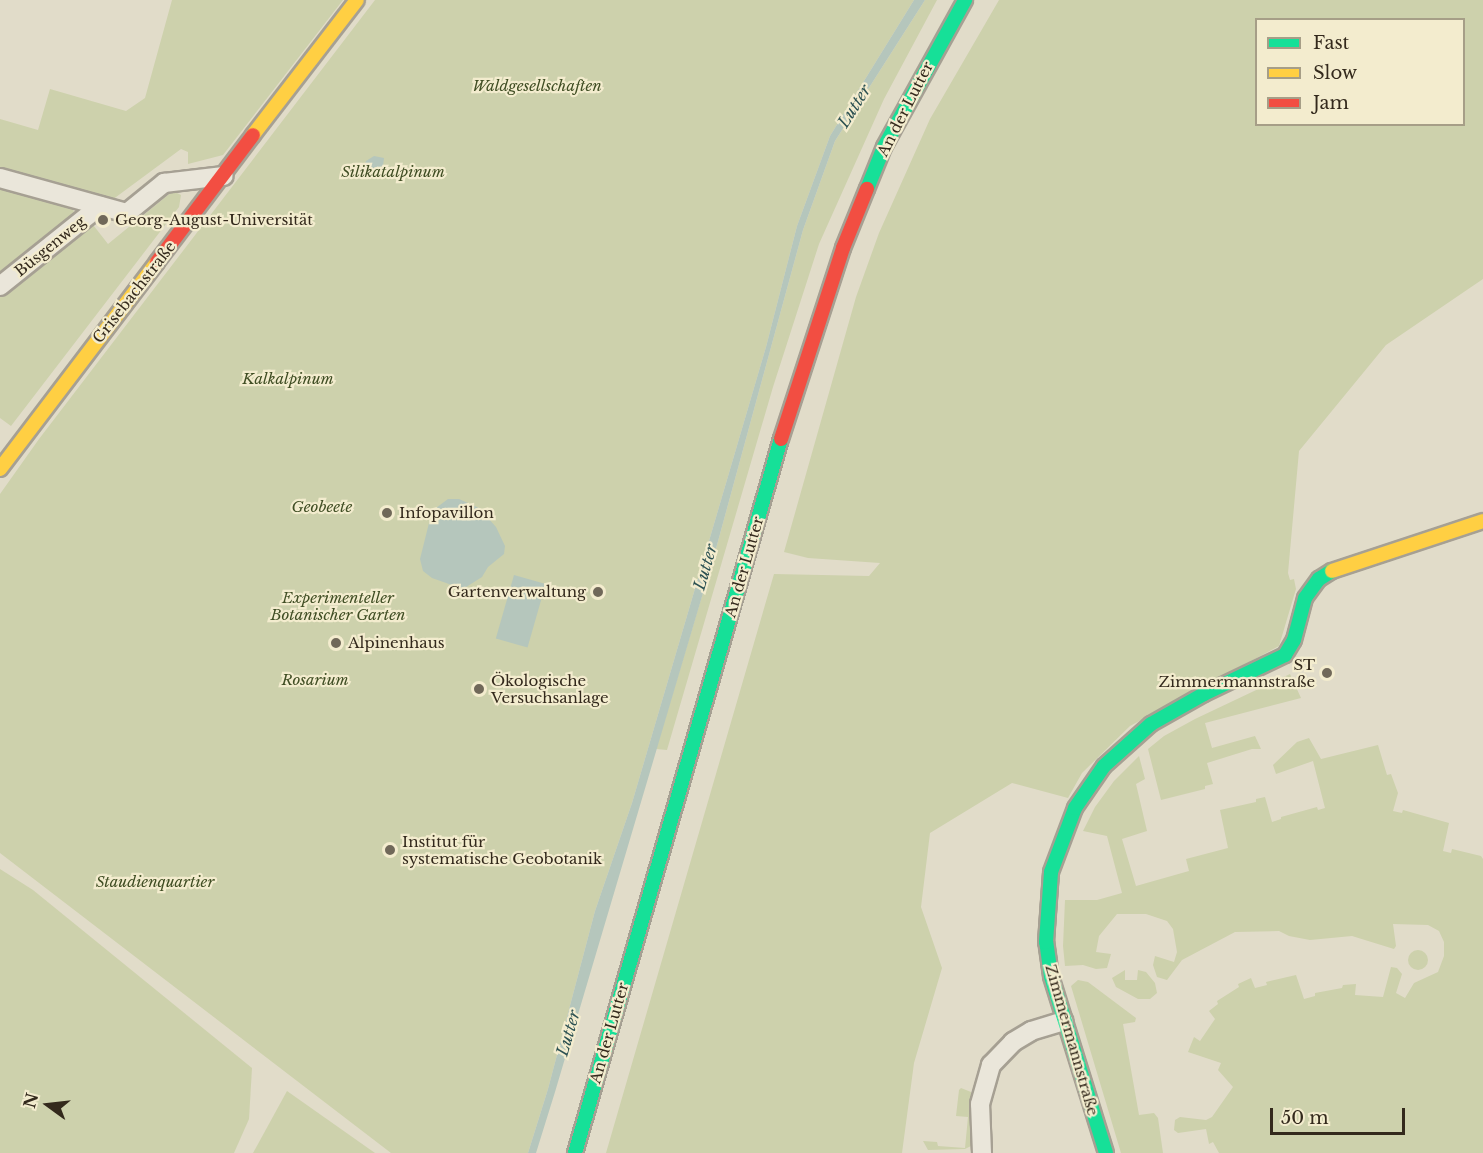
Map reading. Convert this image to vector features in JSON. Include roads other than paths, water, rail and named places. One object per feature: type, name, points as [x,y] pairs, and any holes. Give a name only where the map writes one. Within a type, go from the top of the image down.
[{"type":"street","name":"Grisebachstraße","points":[[0,469],[357,0]]},
{"type":"street","name":"An der Lutter","points":[[575,1153],[781,441],[823,307],[843,248],[884,147],[965,0]]},
{"type":"street","name":"Büsgenweg","points":[[0,178],[127,213],[164,183],[224,176]]},
{"type":"street","name":"Büsgenweg","points":[[0,286],[100,206]]},
{"type":"street","name":"Zimmermannstraße","points":[[1106,1153],[1048,964],[1046,922],[1051,872],[1075,808],[1104,766],[1158,720],[1215,688],[1285,655],[1294,640],[1305,598],[1311,587],[1323,575],[1483,521]]},
{"type":"street","points":[[982,1153],[980,1104],[992,1065],[1013,1042],[1031,1031],[1065,1021]]},
{"type":"water","name":"Lutter","points":[[914,0],[925,0],[835,141],[803,230],[714,556],[555,1092],[536,1153],[528,1153],[548,1089],[595,911],[632,803],[766,347],[797,226],[830,136]]},
{"type":"water","points":[[374,156],[384,158],[383,166],[368,171],[363,169],[366,161]]},
{"type":"water","points":[[448,499],[459,499],[479,508],[496,527],[505,546],[504,554],[488,567],[482,577],[463,589],[432,578],[423,571],[420,559],[432,511]]},
{"type":"water","points":[[514,575],[546,584],[528,648],[496,638]]},
{"type":"place","name":"Georg-August-Universität","points":[[103,220]]},
{"type":"place","name":"Infopavillon","points":[[387,513]]},
{"type":"place","name":"Gartenverwaltung","points":[[598,592]]},
{"type":"place","name":"Alpinenhaus","points":[[336,643]]},
{"type":"place","name":"ST Zimmermannstraße","points":[[1327,673]]},
{"type":"place","name":"Ökologische Versuchsanlage","points":[[479,689]]},
{"type":"place","name":"Institut für systematische Geobotanik","points":[[390,850]]},
{"type":"park label","name":"Waldgesellschaften","points":[[537,86]]},
{"type":"park label","name":"Silikatalpinum","points":[[393,172]]},
{"type":"park label","name":"Kalkalpinum","points":[[288,379]]},
{"type":"park label","name":"Geobeete","points":[[322,507]]},
{"type":"park label","name":"Experimenteller Botanischer Garten","points":[[338,606]]},
{"type":"park label","name":"Rosarium","points":[[315,680]]},
{"type":"park label","name":"Staudienquartier","points":[[155,882]]}]
